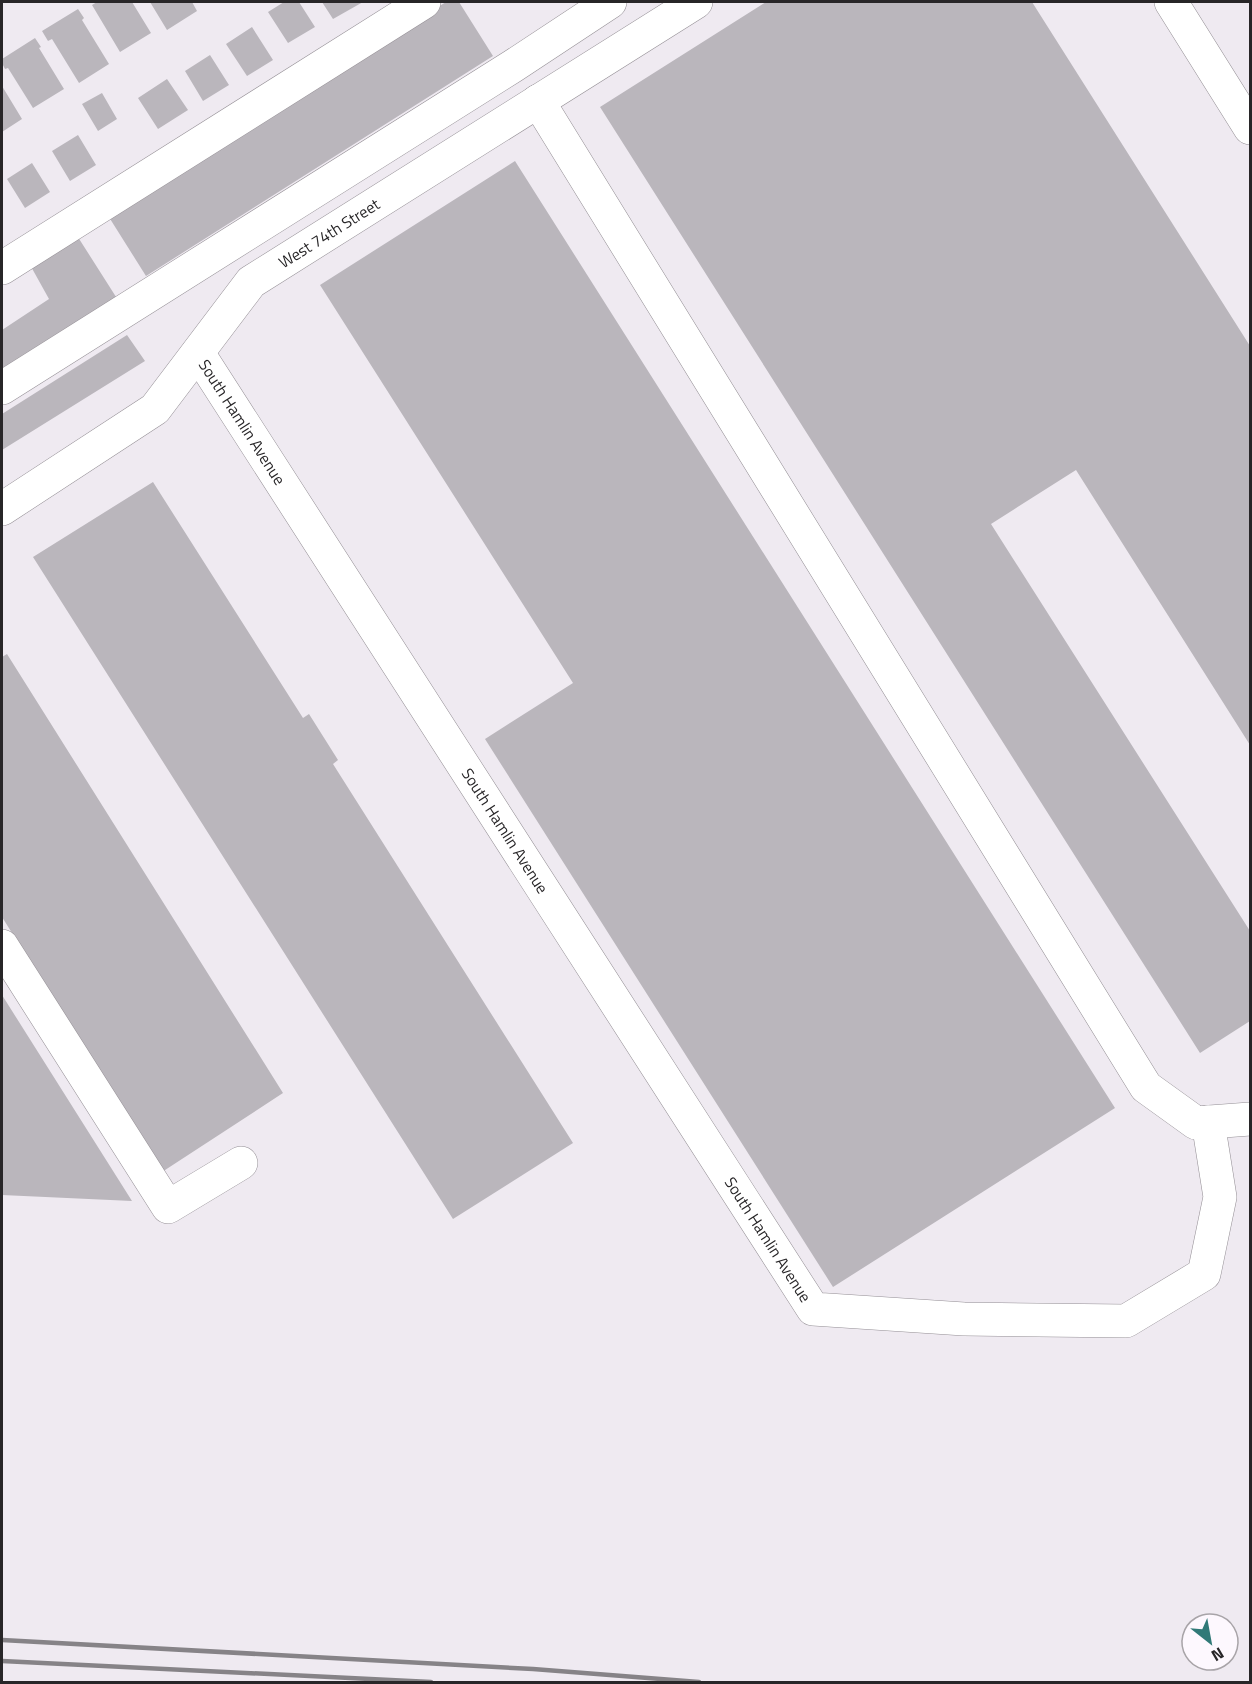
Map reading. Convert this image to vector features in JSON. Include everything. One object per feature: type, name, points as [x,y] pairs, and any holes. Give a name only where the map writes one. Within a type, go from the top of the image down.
[{"type":"street","points":[[2,268],[424,2]]},
{"type":"street","points":[[2,388],[513,66],[610,2]]},
{"type":"street","name":"West 74th Street","points":[[2,509],[155,409],[251,282],[696,2]]},
{"type":"street","points":[[1171,2],[1250,126]]},
{"type":"street","points":[[538,101],[1146,1087],[1196,1123],[1251,1119]]},
{"type":"street","name":"South Hamlin Avenue","points":[[198,352],[813,1309],[964,1319],[1126,1321],[1204,1274],[1220,1197],[1208,1122]]},
{"type":"street","points":[[2,946],[168,1207],[241,1163]]},
{"type":"building","points":[[97,2],[132,2],[151,33],[120,52],[92,5]]},
{"type":"building","points":[[150,2],[192,2],[197,11],[167,30]]},
{"type":"building","points":[[284,2],[299,2],[315,27],[288,43],[268,12]]},
{"type":"building","points":[[322,2],[363,2],[333,19]]},
{"type":"building","points":[[446,2],[459,2],[493,56],[146,276],[107,214]]},
{"type":"building","points":[[766,2],[1032,2],[1250,346],[1250,745],[1076,470],[991,524],[1250,931],[1250,1021],[1200,1053],[600,107]]},
{"type":"building","points":[[78,9],[84,18],[82,20],[109,64],[79,83],[52,39],[48,41],[42,31]]},
{"type":"building","points":[[252,27],[273,60],[247,76],[226,44]]},
{"type":"building","points":[[35,38],[64,89],[33,108],[8,68],[5,69],[2,59]]},
{"type":"building","points":[[210,55],[229,85],[203,101],[185,71]]},
{"type":"building","points":[[167,79],[188,110],[158,129],[138,98]]},
{"type":"building","points":[[2,86],[22,119],[2,132]]},
{"type":"building","points":[[102,93],[117,119],[98,131],[82,104]]},
{"type":"building","points":[[78,135],[96,165],[70,181],[52,151]]},
{"type":"building","points":[[515,161],[1115,1108],[833,1287],[485,739],[573,683],[320,285]]},
{"type":"building","points":[[32,163],[50,192],[25,208],[7,179]]},
{"type":"building","points":[[76,234],[118,300],[2,373],[2,330],[49,299],[29,263]]},
{"type":"building","points":[[127,335],[145,361],[2,450],[2,414]]},
{"type":"building","points":[[153,482],[303,718],[309,714],[338,760],[333,764],[573,1143],[453,1219],[33,557]]},
{"type":"building","points":[[7,654],[283,1093],[162,1172],[2,917],[2,657]]},
{"type":"building","points":[[2,995],[132,1201],[2,1195]]},
{"type":"railway","points":[[2,1640],[533,1669],[699,1682]]},
{"type":"railway","points":[[2,1661],[431,1682]]}]
